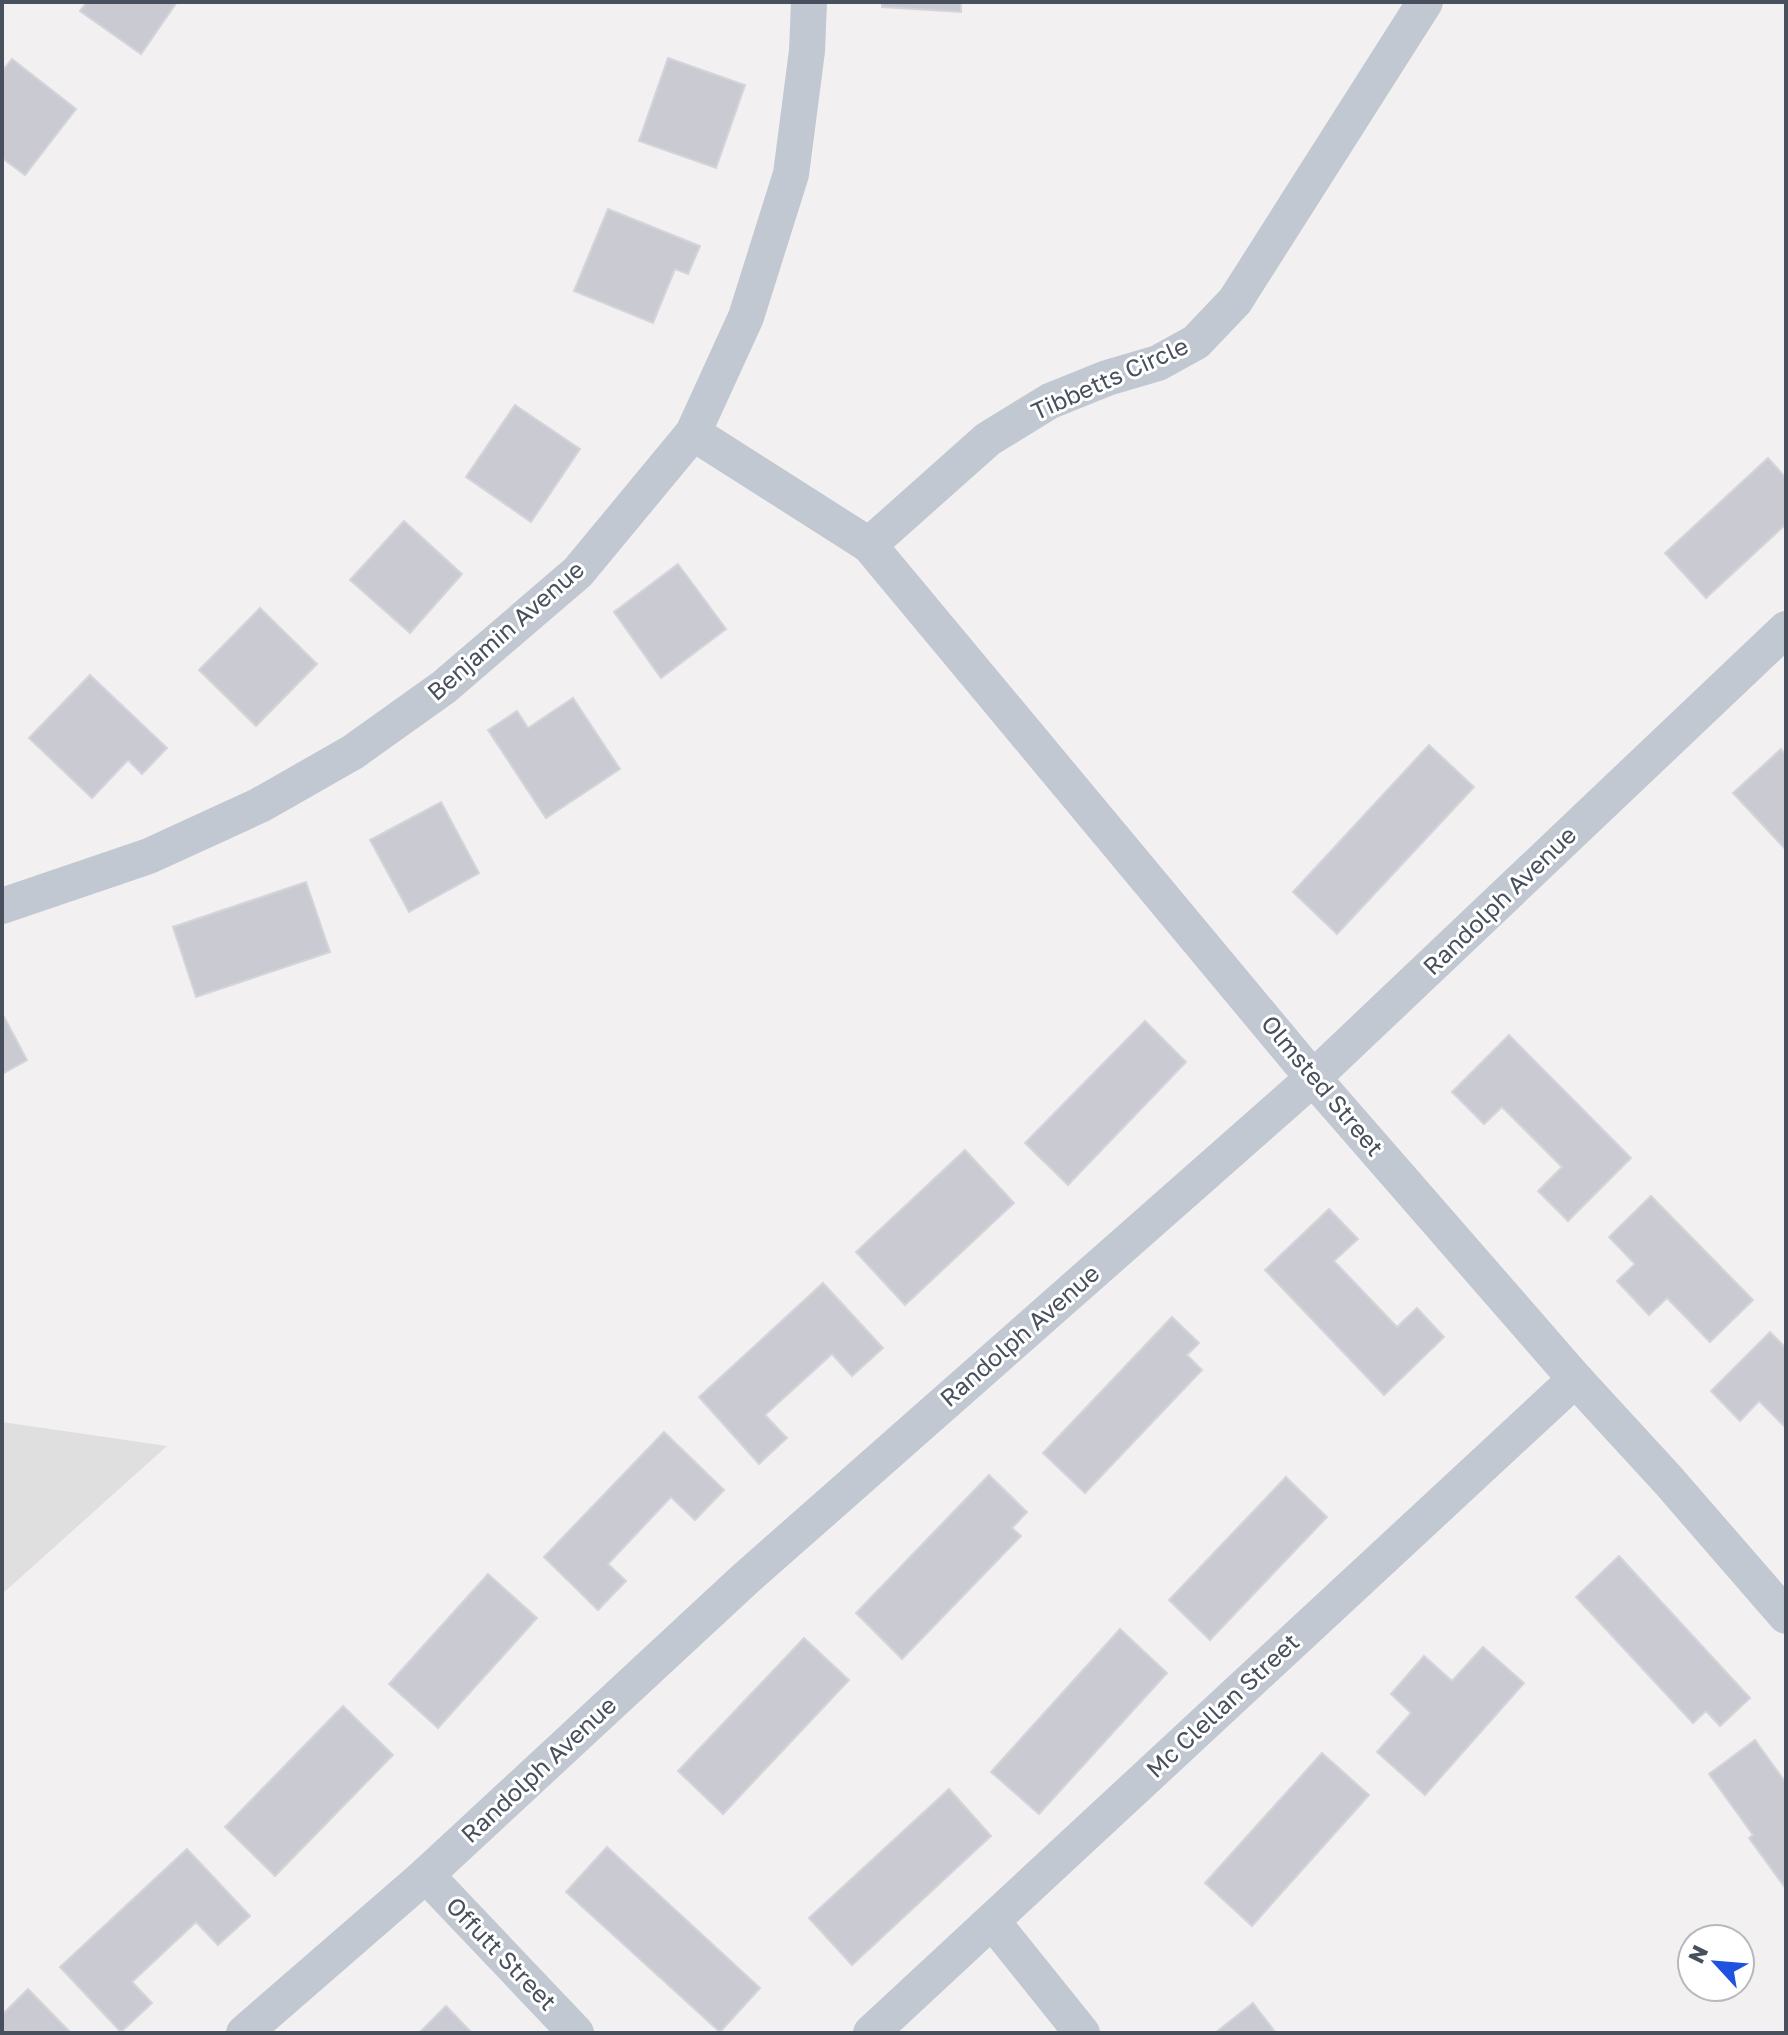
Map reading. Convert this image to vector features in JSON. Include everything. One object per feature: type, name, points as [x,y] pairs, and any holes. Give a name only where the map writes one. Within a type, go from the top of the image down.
[{"type":"street","name":"Benjamin Avenue","points":[[2,906],[149,856],[260,805],[353,752],[444,687],[578,572],[693,433],[746,317],[791,174],[807,51],[809,2]]},
{"type":"street","name":"Tibbetts Circle","points":[[869,545],[988,439],[1050,401],[1107,378],[1158,363],[1196,342],[1235,301],[1425,2]]},
{"type":"street","points":[[693,433],[869,545]]},
{"type":"street","name":"Olmsted Street","points":[[869,545],[1313,1078],[1786,1616]]},
{"type":"street","name":"Randolph Avenue","points":[[244,2033],[426,1875],[744,1580],[1313,1078],[1783,638]]},
{"type":"street","name":"Mc Clellan Street","points":[[871,2033],[1555,1398],[1577,1381]]},
{"type":"street","name":"Offutt Street","points":[[426,1875],[576,2033]]},
{"type":"street","points":[[992,1921],[1082,2033]]},
{"type":"shaded area","points":[[2,1422],[167,1446],[2,1594]]},
{"type":"building","points":[[87,2],[177,2],[141,54],[80,11]]},
{"type":"building","points":[[882,2],[961,2],[961,12],[882,7]]},
{"type":"building","points":[[668,58],[745,85],[716,168],[639,141]]},
{"type":"building","points":[[12,59],[76,109],[25,175],[2,158],[2,71]]},
{"type":"building","points":[[608,209],[700,246],[688,274],[675,269],[653,323],[574,291]]},
{"type":"building","points":[[515,405],[580,449],[531,522],[466,477]]},
{"type":"building","points":[[1768,458],[1786,478],[1786,524],[1706,598],[1665,553]]},
{"type":"building","points":[[404,521],[462,574],[410,633],[350,580]]},
{"type":"building","points":[[678,564],[726,629],[661,678],[614,612]]},
{"type":"building","points":[[260,608],[317,664],[256,726],[199,670]]},
{"type":"building","points":[[90,675],[167,748],[142,774],[128,760],[92,798],[29,738]]},
{"type":"building","points":[[573,698],[620,769],[546,818],[488,730],[517,711],[528,728]]},
{"type":"building","points":[[1429,745],[1474,787],[1337,934],[1293,892]]},
{"type":"building","points":[[1781,749],[1786,755],[1786,850],[1733,793]]},
{"type":"building","points":[[441,802],[479,873],[409,912],[370,840]]},
{"type":"building","points":[[306,882],[330,952],[196,997],[173,927]]},
{"type":"building","points":[[2,1013],[27,1060],[2,1074]]},
{"type":"building","points":[[1145,1021],[1186,1062],[1068,1185],[1025,1143]]},
{"type":"building","points":[[1509,1035],[1631,1158],[1568,1221],[1538,1191],[1562,1167],[1502,1107],[1484,1124],[1452,1092]]},
{"type":"building","points":[[965,1150],[1014,1203],[905,1305],[856,1252]]},
{"type":"building","points":[[1651,1196],[1753,1300],[1710,1342],[1667,1298],[1649,1315],[1617,1281],[1635,1264],[1609,1237]]},
{"type":"building","points":[[1329,1209],[1358,1239],[1334,1261],[1397,1327],[1417,1308],[1444,1337],[1384,1395],[1265,1270]]},
{"type":"building","points":[[823,1283],[883,1348],[852,1376],[832,1354],[765,1415],[787,1438],[759,1464],[699,1397]]},
{"type":"building","points":[[1172,1317],[1199,1343],[1187,1355],[1202,1370],[1085,1493],[1043,1453]]},
{"type":"building","points":[[1770,1332],[1786,1348],[1786,1428],[1759,1401],[1740,1421],[1711,1391]]},
{"type":"building","points":[[664,1432],[724,1490],[695,1520],[671,1497],[608,1564],[626,1581],[598,1610],[544,1557]]},
{"type":"building","points":[[989,1475],[1027,1512],[1012,1528],[1021,1536],[902,1659],[856,1613]]},
{"type":"building","points":[[1286,1477],[1327,1517],[1210,1640],[1169,1600]]},
{"type":"building","points":[[1619,1556],[1750,1698],[1720,1726],[1706,1711],[1693,1723],[1576,1597]]},
{"type":"building","points":[[488,1574],[537,1618],[438,1728],[389,1684]]},
{"type":"building","points":[[1120,1629],[1167,1673],[1039,1814],[991,1772]]},
{"type":"building","points":[[804,1638],[849,1680],[723,1814],[678,1771]]},
{"type":"building","points":[[1483,1647],[1524,1683],[1425,1795],[1377,1752],[1411,1713],[1391,1694],[1424,1656],[1452,1681]]},
{"type":"building","points":[[343,1706],[393,1755],[275,1876],[225,1827]]},
{"type":"building","points":[[1755,1740],[1786,1783],[1786,1889],[1749,1838],[1753,1835],[1709,1774]]},
{"type":"building","points":[[1322,1753],[1369,1795],[1252,1926],[1205,1883]]},
{"type":"building","points":[[949,1789],[991,1836],[852,1965],[809,1918]]},
{"type":"building","points":[[607,1847],[760,1988],[720,2032],[566,1892]]},
{"type":"building","points":[[187,1849],[250,1916],[218,1945],[196,1922],[132,1982],[152,2003],[121,2032],[60,1967]]},
{"type":"building","points":[[28,1989],[71,2033],[2,2033],[2,2015]]},
{"type":"building","points":[[1253,2003],[1276,2033],[1215,2033]]},
{"type":"building","points":[[446,2006],[472,2033],[419,2033]]}]
